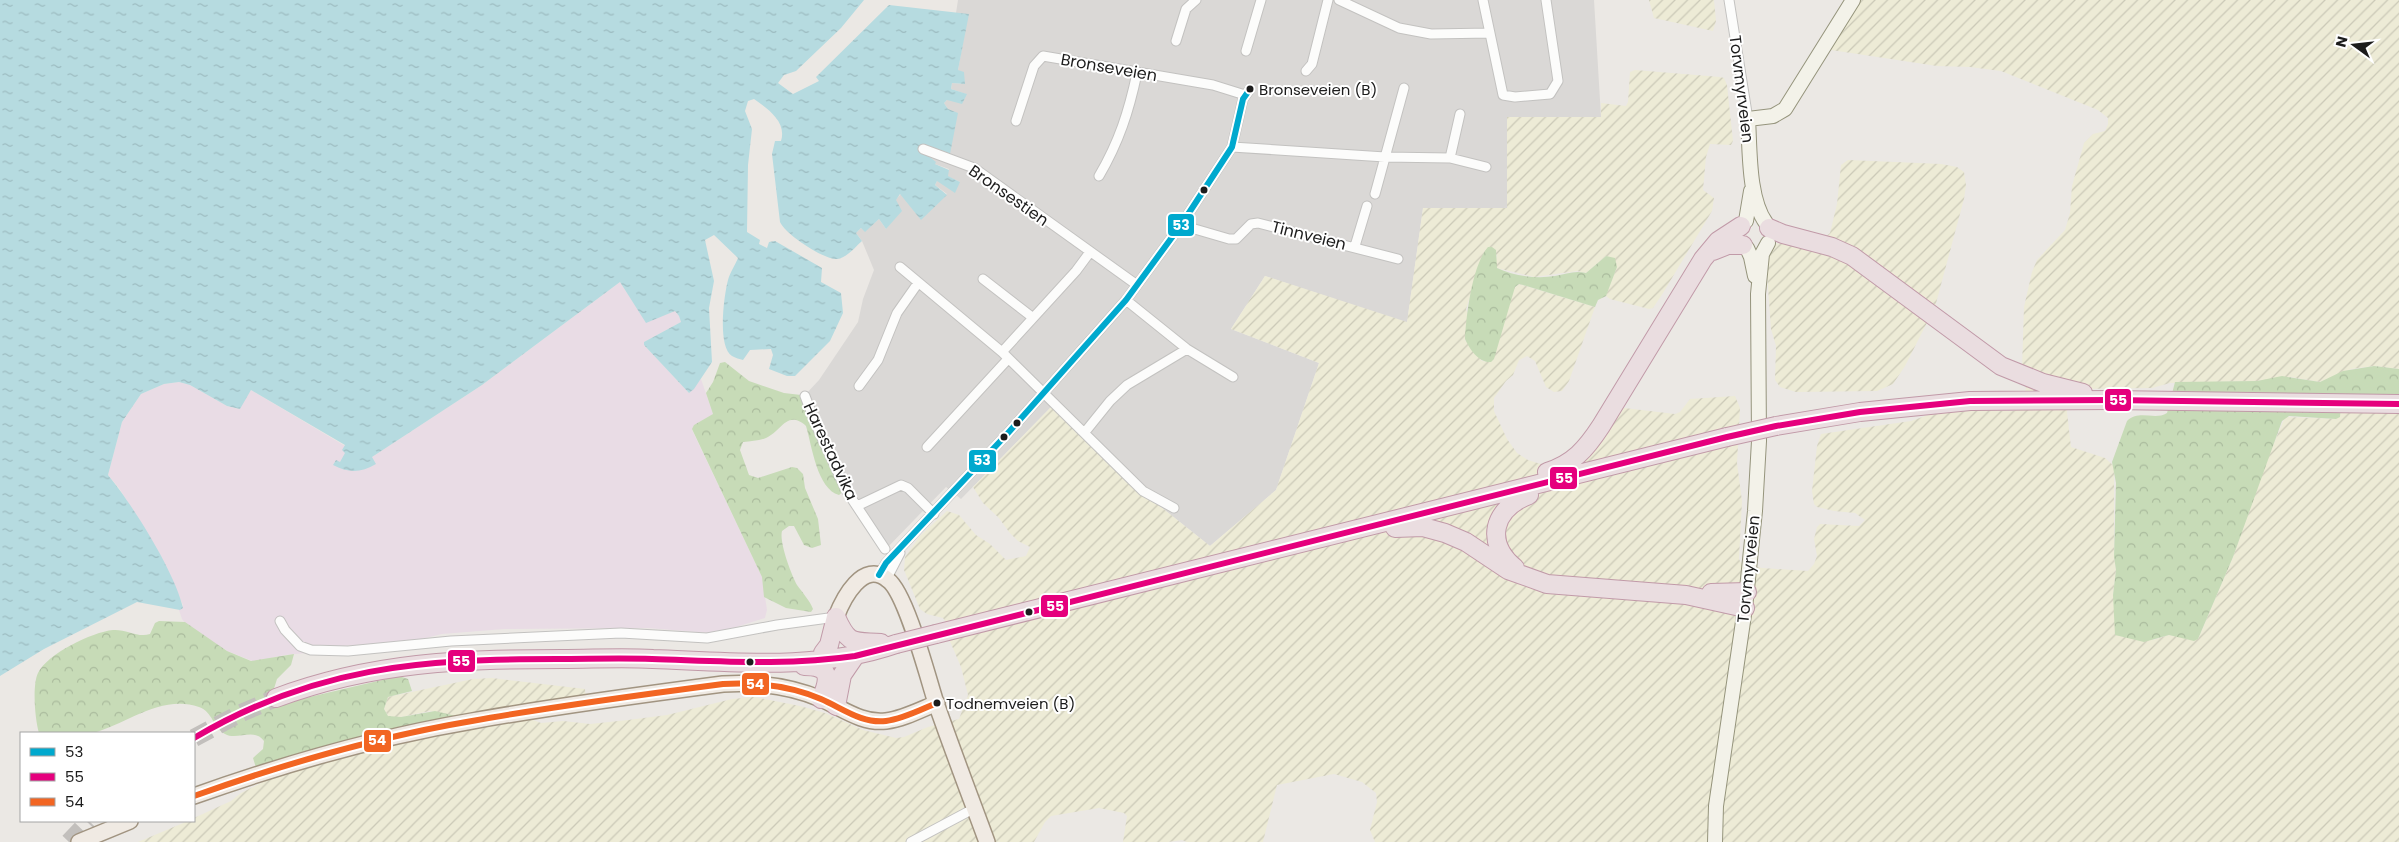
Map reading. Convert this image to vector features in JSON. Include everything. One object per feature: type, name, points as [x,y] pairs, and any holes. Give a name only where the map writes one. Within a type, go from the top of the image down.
[{"type":"highway","points":[[1522,489],[1539,476],[1570,463],[1590,442],[1703,259],[1718,241],[1743,224]]},
{"type":"highway","points":[[1768,231],[1827,245],[1852,256],[2001,366],[2043,383],[2112,400]]},
{"type":"highway","points":[[1703,259],[1722,247],[1745,246]]},
{"type":"highway","points":[[276,698],[308,686],[346,676],[426,662],[507,659],[652,659],[692,662],[791,662],[891,644],[1776,426],[1860,412],[1970,401],[2112,400],[2399,404]]},
{"type":"highway","points":[[1529,579],[1512,566],[1500,552],[1497,544],[1496,527],[1503,511],[1510,504],[1550,482]]},
{"type":"highway","points":[[1355,530],[1409,527],[1434,530],[1466,542],[1508,570],[1529,579],[1561,586],[1746,600]]},
{"type":"highway","points":[[836,617],[844,634],[854,642],[891,644]]},
{"type":"highway","points":[[824,656],[829,645],[836,617]]},
{"type":"highway","points":[[652,659],[691,654],[855,656],[891,644]]},
{"type":"highway","points":[[828,702],[842,675],[855,656]]},
{"type":"highway","points":[[791,662],[819,668],[826,673],[828,679],[828,702]]},
{"type":"main road","points":[[1748,119],[1773,116],[1785,109],[1853,0]]},
{"type":"main road","name":"Torvmyrveien","points":[[1715,842],[1716,806],[1746,600],[1759,441],[1758,294],[1762,254],[1768,231],[1759,212],[1752,178],[1748,119]]},
{"type":"main road","name":"Torvmyrveien","points":[[1743,224],[1752,178]]},
{"type":"main road","points":[[1754,218],[1768,231],[1760,249],[1745,246],[1739,236],[1743,224],[1754,218]]},
{"type":"main road","name":"Torvmyrveien","points":[[1745,246],[1751,257],[1758,294]]},
{"type":"main road","points":[[836,617],[845,596],[853,585],[868,576],[883,577],[898,592],[936,704],[987,842]]},
{"type":"main road","points":[[195,796],[250,776],[337,751],[472,721],[723,684],[764,684],[828,702],[869,720],[886,721],[936,704]]},
{"type":"main road","points":[[79,842],[128,822]]},
{"type":"street","points":[[1176,41],[1186,9],[1196,0]]},
{"type":"street","points":[[1246,51],[1260,0]]},
{"type":"street","points":[[1306,71],[1312,64],[1328,0]]},
{"type":"street","points":[[1339,0],[1399,28],[1431,34],[1490,33]]},
{"type":"street","points":[[1483,0],[1503,95],[1515,97],[1550,94],[1558,81],[1546,0]]},
{"type":"street","name":"Torvmyrveien","points":[[1729,0],[1748,119]]},
{"type":"street","name":"Bronseveien","points":[[883,577],[904,546],[1045,392],[1138,285],[1232,147],[1248,92],[1043,56],[1034,66],[1016,121]]},
{"type":"street","points":[[1099,176],[1112,155],[1128,115],[1137,73]]},
{"type":"street","points":[[1375,194],[1404,88]]},
{"type":"street","points":[[1450,158],[1460,114]]},
{"type":"street","points":[[1232,147],[1385,157],[1450,158],[1486,167]]},
{"type":"street","name":"Bronsestien","points":[[923,149],[974,168],[1138,285]]},
{"type":"street","name":"Tinnveien","points":[[1355,246],[1367,206]]},
{"type":"street","name":"Tinnveien","points":[[1180,225],[1229,239],[1236,239],[1251,224],[1258,223],[1355,246],[1398,259]]},
{"type":"street","points":[[927,447],[1005,356],[1032,317],[1076,271],[1090,252]]},
{"type":"street","points":[[900,268],[1045,392],[1143,491],[1174,508]]},
{"type":"street","points":[[983,279],[1032,317]]},
{"type":"street","points":[[859,386],[878,360],[897,313],[918,282]]},
{"type":"street","points":[[1126,300],[1187,349],[1234,377]]},
{"type":"street","points":[[1086,432],[1110,401],[1127,385],[1187,349]]},
{"type":"street","name":"Harestadvika","points":[[805,396],[816,425],[846,490],[884,549]]},
{"type":"street","name":"Harestadvika","points":[[857,506],[901,485],[908,488],[934,514]]},
{"type":"street","points":[[280,622],[300,646],[311,650],[348,651],[450,641],[621,632],[707,638],[777,625],[836,617]]},
{"type":"street","points":[[911,842],[975,808]]},
{"type":"shaded area","points":[[958,0],[1594,0],[1601,117],[1507,208],[1423,208],[1407,323],[1265,276],[1231,329],[1319,363],[1276,490],[1210,546],[1122,476],[1052,406],[961,499],[946,487],[886,549],[832,472],[805,402],[805,395],[819,380],[858,322],[863,299],[874,270],[862,241],[856,233],[861,228],[865,231],[879,219],[886,229],[895,200],[901,194],[921,219],[947,194],[935,185],[937,181],[960,182],[947,176],[949,169],[935,164],[922,151],[926,145],[950,154],[948,109],[944,103],[947,100],[966,94],[951,89],[952,83],[965,84],[958,70],[968,14],[956,13]]},
{"type":"shaded area","points":[[1649,0],[1714,0],[1716,21],[1713,31],[1654,18]]},
{"type":"shaded area","points":[[1859,0],[2399,0],[2399,369],[2374,366],[2351,369],[2320,382],[2291,377],[2257,381],[2170,383],[2152,388],[2074,389],[2068,400],[2067,412],[2071,447],[2105,458],[2114,466],[2114,557],[2116,570],[2113,595],[2153,640],[2169,635],[2198,639],[2233,557],[2264,467],[2285,417],[2336,419],[2341,405],[2365,395],[2399,396],[2399,842],[1375,842],[1370,830],[1377,802],[1376,793],[1362,782],[1334,774],[1277,785],[1263,842],[1187,842],[1182,840],[1168,842],[1123,842],[1127,816],[1124,813],[1099,808],[1051,816],[1045,822],[1034,842],[138,842],[186,822],[195,822],[195,818],[231,801],[241,793],[275,776],[455,716],[430,711],[396,718],[388,716],[384,709],[388,697],[473,679],[492,678],[585,689],[586,702],[532,716],[533,720],[541,723],[563,721],[590,724],[628,720],[667,715],[732,699],[754,697],[825,713],[863,730],[896,738],[959,719],[968,695],[961,667],[949,639],[946,622],[943,618],[927,614],[920,609],[904,570],[905,557],[920,536],[947,511],[959,515],[976,535],[990,544],[1006,560],[1026,556],[1030,547],[1018,541],[1009,532],[999,518],[983,503],[973,487],[1052,406],[1122,476],[1210,546],[1276,490],[1319,363],[1231,329],[1265,276],[1407,322],[1423,208],[1507,208],[1507,117],[1601,117],[1601,103],[1626,106],[1628,102],[1630,72],[1635,70],[1720,77],[1724,78],[1727,85],[1733,141],[1731,145],[1710,144],[1706,157],[1703,190],[1714,198],[1712,211],[1663,293],[1653,308],[1649,309],[1610,299],[1606,296],[1617,267],[1606,256],[1586,273],[1577,271],[1534,277],[1497,268],[1495,264],[1497,255],[1485,251],[1466,309],[1469,317],[1465,340],[1482,361],[1491,362],[1512,290],[1519,284],[1595,307],[1569,381],[1562,391],[1554,392],[1546,387],[1535,361],[1527,356],[1519,360],[1513,375],[1506,381],[1494,398],[1494,411],[1507,439],[1517,453],[1528,460],[1547,466],[1564,464],[1600,413],[1616,407],[1675,414],[1680,412],[1690,399],[1735,396],[1740,408],[1737,463],[1742,501],[1739,559],[1741,563],[1762,568],[1808,571],[1814,564],[1817,556],[1814,539],[1817,527],[1820,524],[1859,526],[1865,520],[1855,513],[1834,511],[1817,507],[1814,504],[1812,491],[1817,446],[1821,434],[1911,421],[1931,414],[1979,410],[2013,411],[2021,409],[2026,388],[2022,368],[2024,307],[2032,272],[2037,260],[2065,230],[2070,213],[2072,186],[2084,143],[2093,134],[2105,131],[2108,124],[2108,118],[2098,110],[2001,71],[1970,67],[1937,66],[1831,50],[1831,45]]},
{"type":"shaded area","points":[[1848,160],[1941,164],[1957,167],[1964,172],[1966,185],[1964,199],[1935,307],[1905,366],[1893,384],[1877,391],[1796,392],[1780,387],[1775,380],[1776,346],[1771,329],[1766,260],[1772,244],[1823,239],[1830,233],[1837,204],[1841,165]]},
{"type":"shaded area","points":[[620,282],[646,322],[675,311],[679,316],[681,322],[644,342],[644,345],[689,393],[701,379],[713,414],[692,430],[762,577],[767,610],[765,618],[733,628],[708,633],[648,628],[504,629],[442,634],[414,641],[340,646],[319,652],[284,655],[255,662],[227,651],[187,625],[182,619],[179,610],[183,605],[162,558],[119,488],[108,475],[122,422],[141,394],[164,384],[179,382],[190,385],[227,406],[239,409],[251,390],[345,446],[346,453],[340,462],[333,465],[372,457],[482,385]]},
{"type":"green space","points":[[1488,247],[1496,250],[1497,268],[1525,276],[1548,277],[1574,272],[1586,273],[1606,256],[1615,258],[1617,267],[1606,296],[1598,300],[1595,307],[1519,284],[1515,287],[1494,359],[1491,362],[1487,362],[1475,355],[1465,339],[1468,305],[1474,278],[1482,255]]},
{"type":"green space","points":[[725,362],[749,381],[784,393],[801,395],[832,472],[845,490],[839,495],[825,484],[816,466],[806,426],[799,421],[794,420],[784,423],[766,438],[743,442],[740,450],[749,475],[758,478],[792,467],[797,468],[803,474],[805,488],[818,519],[821,545],[812,548],[804,545],[794,526],[789,526],[782,531],[782,536],[784,550],[792,573],[797,585],[812,606],[811,612],[786,608],[764,597],[762,577],[692,429],[694,425],[713,414],[706,393],[713,382],[720,363]]},
{"type":"green space","points":[[2374,366],[2399,369],[2399,396],[2365,395],[2341,405],[2340,417],[2336,419],[2289,416],[2282,421],[2233,557],[2198,639],[2194,641],[2169,635],[2144,642],[2115,635],[2113,595],[2116,570],[2114,557],[2116,483],[2112,462],[2127,421],[2142,415],[2157,416],[2167,413],[2175,382],[2257,381],[2282,376],[2320,382],[2343,371]]},
{"type":"green space","points":[[159,621],[185,622],[227,651],[251,661],[294,654],[291,665],[277,679],[272,695],[284,703],[399,676],[408,679],[412,691],[388,697],[384,709],[388,716],[401,717],[435,711],[456,716],[457,721],[267,780],[257,771],[253,758],[263,749],[264,741],[260,737],[250,734],[230,736],[225,734],[218,728],[204,709],[185,704],[171,704],[158,707],[96,732],[39,732],[36,720],[35,686],[38,673],[43,666],[60,652],[82,639],[113,630],[141,635],[150,634],[155,623]]},
{"type":"water","points":[[0,0],[864,0],[841,28],[796,71],[784,75],[778,83],[793,94],[819,81],[816,77],[889,5],[969,14],[958,70],[964,72],[965,84],[952,83],[951,89],[967,94],[962,104],[947,100],[944,103],[948,109],[958,113],[950,154],[926,145],[922,151],[936,162],[935,164],[949,170],[948,176],[960,182],[955,193],[937,181],[935,185],[947,195],[921,220],[900,194],[896,200],[902,211],[886,229],[879,219],[865,232],[861,228],[856,233],[862,241],[841,258],[831,258],[823,255],[789,233],[780,222],[772,154],[775,141],[781,141],[781,128],[779,122],[765,107],[754,99],[748,101],[745,111],[752,129],[748,165],[747,232],[760,240],[759,244],[767,248],[769,242],[775,241],[822,268],[821,282],[841,293],[843,313],[830,341],[795,376],[787,376],[769,369],[773,355],[771,349],[750,350],[743,360],[732,356],[727,351],[723,332],[726,287],[738,258],[714,235],[705,240],[714,281],[709,308],[712,362],[694,389],[689,393],[644,345],[644,342],[681,322],[679,316],[675,311],[646,323],[620,282],[482,385],[372,457],[376,464],[365,469],[349,471],[333,465],[336,460],[340,462],[345,453],[342,450],[345,445],[251,390],[240,409],[227,406],[190,385],[179,382],[164,384],[141,394],[122,422],[108,475],[152,539],[171,576],[183,608],[180,610],[137,602],[44,649],[0,676]]},
{"type":"tunnel","points":[[195,737],[239,714],[276,698]]},
{"type":"tunnel","points":[[69,842],[88,822]]},
{"type":"transit line","name":"53","points":[[879,575],[886,563],[1008,433],[1126,300],[1181,225],[1232,147],[1243,99],[1250,89]]},
{"type":"transit line","name":"55","points":[[195,737],[238,714],[282,696],[326,682],[414,665],[507,659],[779,662],[855,656],[1727,437],[1776,426],[1860,412],[1970,401],[2112,400],[2399,404]]},
{"type":"transit line","name":"54","points":[[195,796],[296,762],[401,735],[534,710],[723,684],[761,684],[785,688],[821,699],[860,718],[877,721],[899,718],[937,703]]},
{"type":"place","name":"Bronseveien (B)","points":[[1250,89]]},
{"type":"place","name":"Todnemveien (B)","points":[[937,703]]}]
